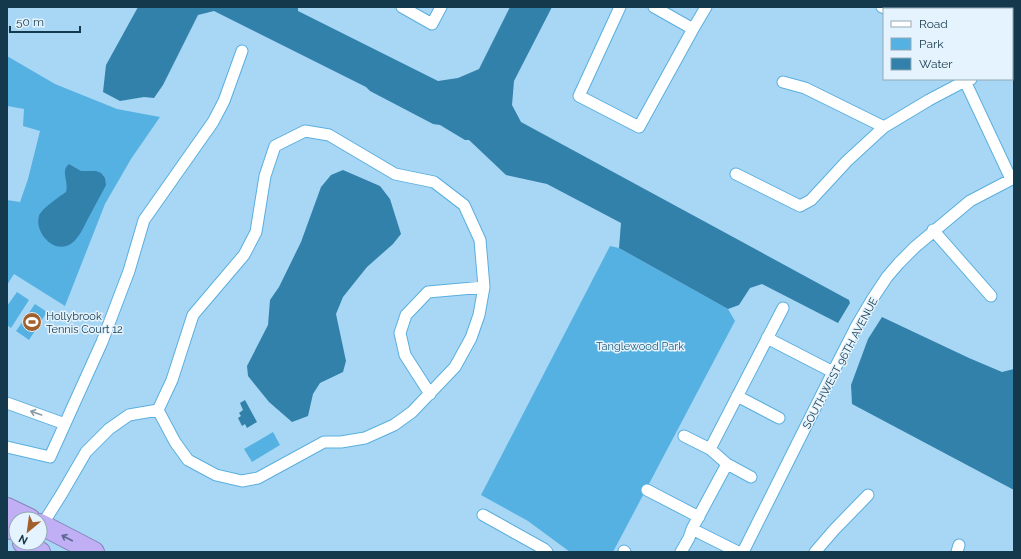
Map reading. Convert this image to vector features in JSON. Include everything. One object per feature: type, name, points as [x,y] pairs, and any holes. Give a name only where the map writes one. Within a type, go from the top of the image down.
[{"type":"highway","points":[[48,529],[94,552]]},
{"type":"street","points":[[402,7],[432,24],[441,7]]},
{"type":"street","points":[[620,7],[579,96],[638,127],[706,7]]},
{"type":"street","points":[[654,7],[693,29]]},
{"type":"street","points":[[7,447],[50,457],[102,342],[129,271],[144,220],[213,122],[224,101],[242,51]]},
{"type":"street","points":[[736,174],[800,206],[811,200],[847,161],[884,127],[929,100],[967,80],[1013,179]]},
{"type":"street","points":[[783,82],[805,88],[884,127]]},
{"type":"street","points":[[305,131],[329,135],[395,174],[434,182],[464,205],[480,240],[484,287],[479,315],[471,338],[455,367],[412,412],[394,425],[365,438],[340,442],[324,442],[258,478],[242,481],[216,475],[188,460],[175,442],[158,410],[172,380],[193,315],[244,255],[256,232],[266,176],[275,146],[305,131]]},
{"type":"street","name":"SOUTHWEST 96TH AVENUE","points":[[743,552],[857,325],[873,298],[888,277],[915,246],[970,200],[1013,179]]},
{"type":"street","points":[[934,230],[991,296]]},
{"type":"street","points":[[430,394],[405,355],[400,333],[406,315],[428,292],[484,287]]},
{"type":"street","points":[[710,449],[783,308]]},
{"type":"street","points":[[768,338],[833,372]]},
{"type":"street","points":[[737,396],[779,418]]},
{"type":"street","points":[[7,403],[66,424]]},
{"type":"street","points":[[48,511],[61,495],[86,452],[109,429],[129,416],[158,410]]},
{"type":"street","points":[[684,436],[710,449],[727,464],[751,477]]},
{"type":"street","points":[[681,552],[727,464]]},
{"type":"street","points":[[647,490],[698,517]]},
{"type":"street","points":[[815,552],[868,495]]},
{"type":"street","points":[[482,515],[547,552]]},
{"type":"street","points":[[692,529],[738,552]]},
{"type":"green space","points":[[7,56],[55,84],[117,109],[160,117],[131,159],[105,204],[65,306],[14,274],[7,285],[7,200],[20,202],[28,179],[40,131],[23,126],[24,109],[7,106]]},
{"type":"green space","name":"Tanglewood Park","points":[[610,246],[619,248],[728,309],[735,321],[613,552],[570,552],[528,521],[481,495]]},
{"type":"green space","points":[[17,292],[29,300],[11,328],[7,325],[7,306]]},
{"type":"green space","name":"Hollybrook Tennis Court 12","points":[[35,304],[47,312],[29,340],[16,331]]},
{"type":"green space","points":[[273,432],[280,445],[252,462],[244,449]]},
{"type":"water","points":[[138,7],[298,7],[298,11],[438,81],[458,78],[479,69],[510,7],[552,7],[514,81],[512,105],[521,122],[849,300],[850,303],[838,323],[762,284],[750,288],[739,305],[728,309],[619,248],[621,223],[547,184],[506,175],[469,140],[465,140],[440,125],[433,124],[370,91],[366,87],[214,11],[198,15],[163,85],[154,98],[144,97],[120,101],[103,92],[106,65]]},
{"type":"water","points":[[69,164],[81,171],[96,171],[101,173],[105,178],[106,185],[77,237],[72,243],[59,247],[47,241],[38,223],[40,213],[66,192],[65,170]]},
{"type":"water","points":[[343,170],[380,186],[390,199],[401,234],[393,244],[367,267],[343,297],[336,314],[346,361],[343,372],[320,383],[313,394],[308,416],[292,422],[269,402],[248,376],[247,366],[268,325],[270,300],[279,287],[301,242],[321,187],[331,175]]},
{"type":"water","points":[[882,317],[1002,372],[1014,369],[1014,490],[852,404],[851,385],[868,339]]},
{"type":"water","points":[[245,400],[257,422],[247,428],[245,424],[242,426],[238,418],[241,416],[239,413],[243,410],[240,403]]},
{"type":"place","name":"Hollybrook Tennis Court 12","points":[[32,322]]}]
